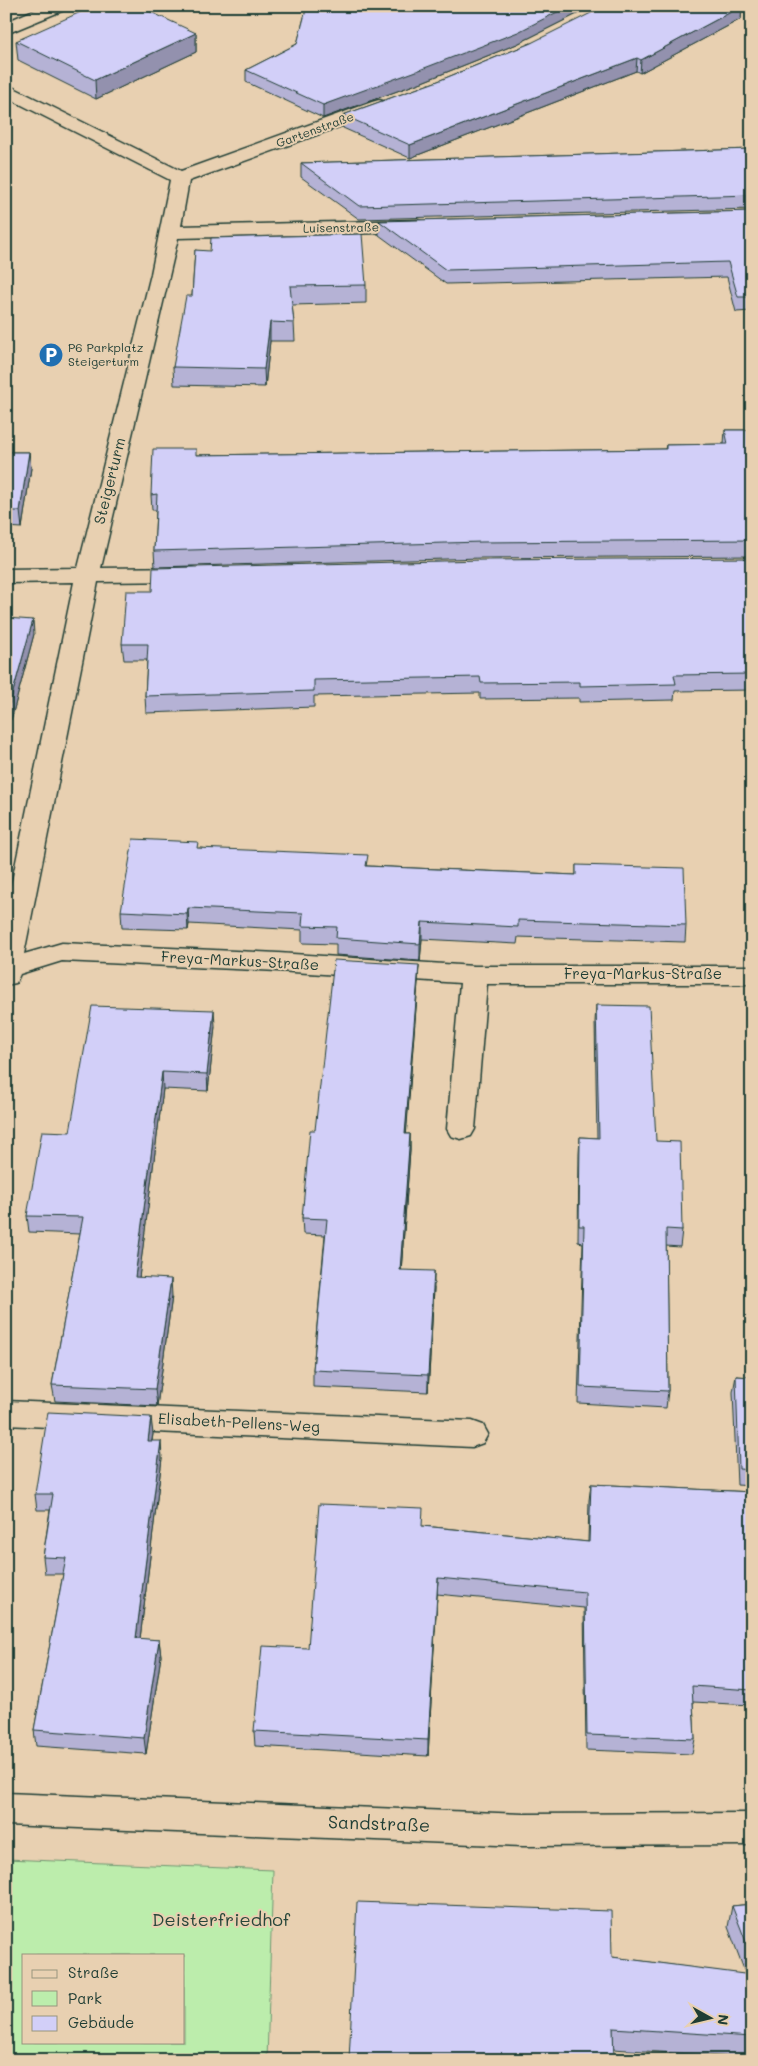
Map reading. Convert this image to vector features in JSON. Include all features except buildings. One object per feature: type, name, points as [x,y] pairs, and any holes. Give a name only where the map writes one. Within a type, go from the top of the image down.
[{"type":"street","points":[[6,29],[58,6]]},
{"type":"street","points":[[6,90],[180,178]]},
{"type":"street","name":"Gartenstraße","points":[[180,178],[393,101]]},
{"type":"street","name":"Steigerturm","points":[[7,972],[87,577],[170,232],[180,178]]},
{"type":"street","name":"Luisenstraße","points":[[170,232],[436,225]]},
{"type":"street","points":[[6,576],[87,577],[215,574]]},
{"type":"street","name":"Freya-Markus-Straße","points":[[7,972],[62,952],[278,962],[474,974],[752,975]]},
{"type":"street","points":[[461,1129],[474,974]]},
{"type":"street","name":"Elisabeth-Pellens-Weg","points":[[6,1413],[472,1434]]},
{"type":"street","name":"Sandstraße","points":[[6,1809],[523,1830],[752,1829]]},
{"type":"green space","name":"Deisterfriedhof","points":[[6,1859],[273,1870],[267,2060],[6,2060]]},
{"type":"place","name":"P6 Parkplatz Steigerturm","points":[[51,355]]}]
